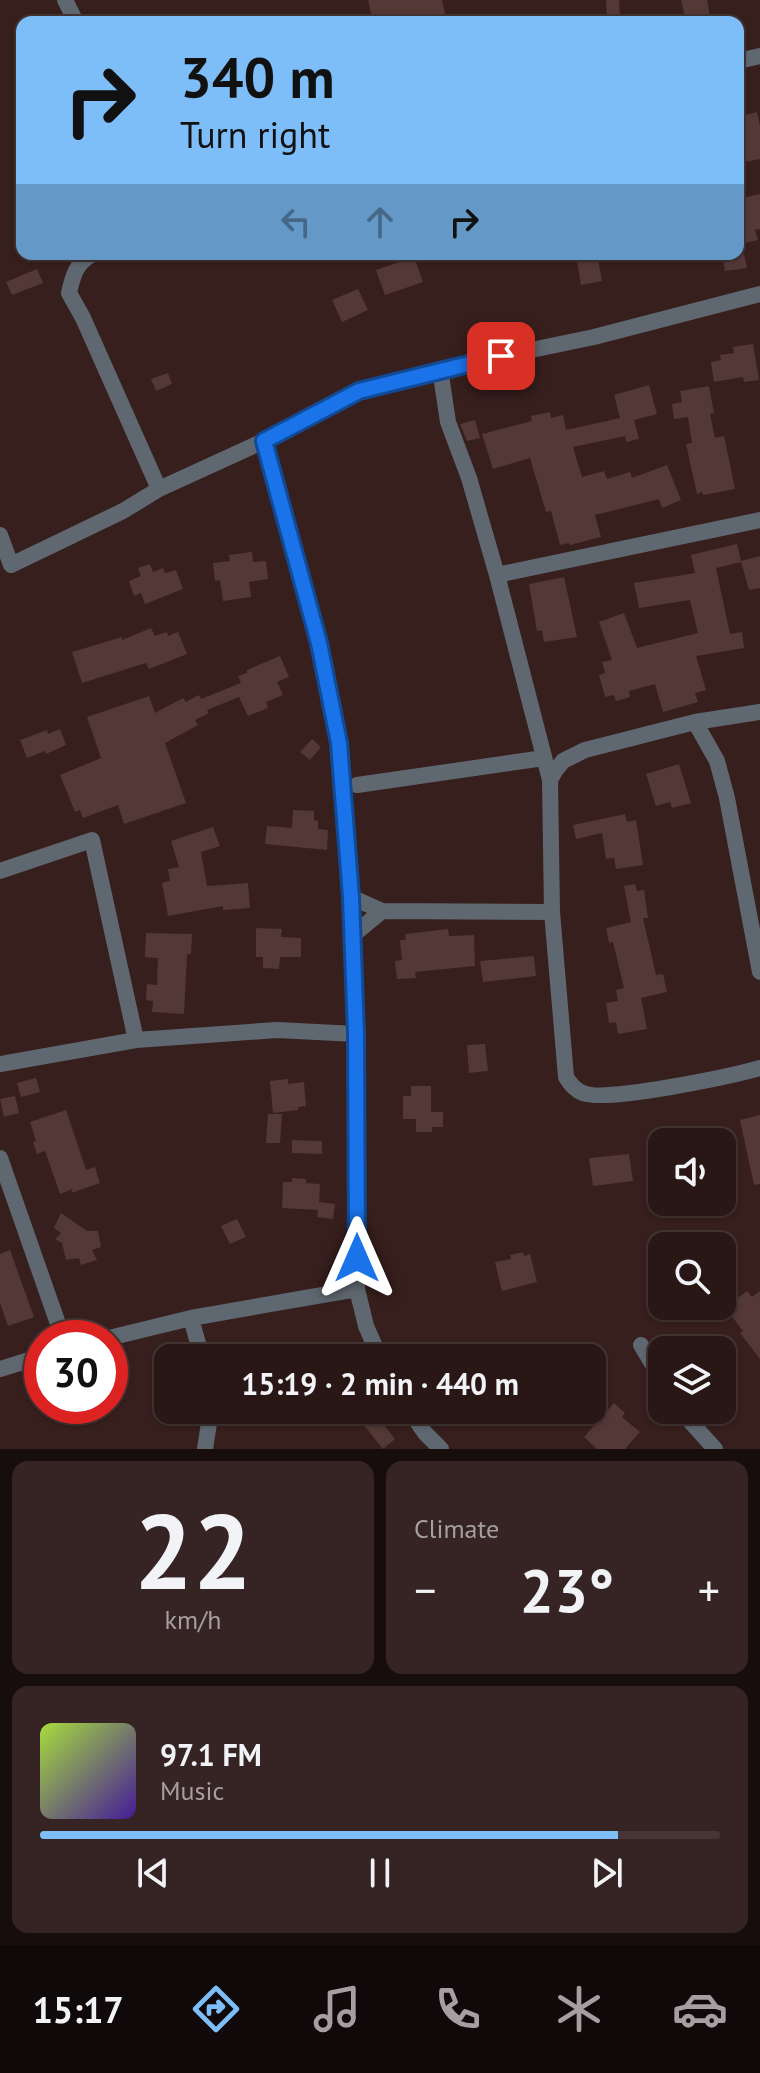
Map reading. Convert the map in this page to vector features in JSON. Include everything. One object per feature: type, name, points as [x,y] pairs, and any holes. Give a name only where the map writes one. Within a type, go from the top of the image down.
[{"type":"street","points":[[82,260],[74,272],[69,293],[159,489]]},
{"type":"street","points":[[0,535],[5,567],[123,511],[159,489],[264,441],[359,391],[440,369],[594,337],[760,294]]},
{"type":"street","points":[[440,369],[448,422],[469,478],[497,575],[550,780],[552,912],[566,1077],[571,1086],[585,1094],[602,1096],[650,1090],[760,1068]]},
{"type":"street","points":[[264,441],[319,643],[339,743],[353,935],[357,1289],[374,1344]]},
{"type":"street","points":[[497,575],[760,520]]},
{"type":"street","points":[[550,780],[563,761],[585,750],[695,722],[760,712]]},
{"type":"street","points":[[695,722],[717,761],[727,798],[760,972]]},
{"type":"street","points":[[357,785],[544,758]]},
{"type":"street","points":[[0,871],[92,840],[136,1040]]},
{"type":"street","points":[[351,897],[382,911],[552,912]]},
{"type":"street","points":[[353,935],[382,911]]},
{"type":"street","points":[[0,1064],[136,1040],[277,1030],[356,1034]]},
{"type":"street","points":[[0,1158],[57,1320]]},
{"type":"street","points":[[128,1333],[191,1318],[357,1289]]},
{"type":"street","points":[[191,1318],[198,1344]]},
{"type":"street","points":[[641,1345],[648,1357]]},
{"type":"street","points":[[0,1369],[24,1362]]},
{"type":"street","points":[[205,1449],[209,1424]]},
{"type":"street","points":[[419,1424],[441,1449]]},
{"type":"street","points":[[693,1424],[715,1449]]},
{"type":"building","points":[[368,0],[442,0],[446,16],[372,16]]},
{"type":"building","points":[[606,0],[619,0],[620,16],[607,16]]},
{"type":"building","points":[[681,0],[707,0],[710,16],[685,16]]},
{"type":"building","points":[[757,112],[760,159],[744,162],[744,115]]},
{"type":"building","points":[[760,194],[760,229],[755,230],[758,240],[745,243],[744,239],[744,198]]},
{"type":"building","points":[[744,254],[747,268],[725,271],[723,260],[744,260]]},
{"type":"building","points":[[405,260],[415,260],[423,282],[385,295],[376,270]]},
{"type":"building","points":[[577,260],[598,260],[602,281],[581,285]]},
{"type":"building","points":[[37,269],[43,283],[12,295],[6,282]]},
{"type":"building","points":[[358,289],[368,310],[342,322],[332,300]]},
{"type":"building","points":[[753,344],[759,380],[744,382],[743,377],[714,382],[711,362],[721,360],[720,355],[734,353],[733,347]]},
{"type":"building","points":[[168,373],[172,384],[156,391],[151,379]]},
{"type":"building","points":[[649,385],[657,414],[634,420],[639,439],[626,442],[625,436],[573,447],[582,477],[604,471],[607,479],[630,472],[632,478],[667,465],[681,500],[662,508],[659,499],[595,515],[601,537],[560,545],[551,511],[546,512],[530,458],[493,469],[482,434],[532,421],[531,416],[550,412],[551,418],[563,415],[566,430],[620,418],[614,395]]},
{"type":"building","points":[[709,386],[715,438],[724,436],[735,489],[703,495],[702,492],[697,494],[686,444],[692,443],[688,417],[674,419],[672,404],[682,402],[680,391]]},
{"type":"building","points":[[475,420],[480,438],[467,441],[460,424]]},
{"type":"building","points":[[737,544],[741,561],[760,556],[760,588],[749,590],[741,562],[716,568],[730,634],[742,632],[744,648],[696,656],[706,690],[695,693],[698,702],[663,712],[655,684],[629,691],[630,697],[616,701],[614,695],[605,697],[599,675],[605,673],[602,662],[612,660],[599,622],[624,613],[637,648],[698,633],[690,600],[639,608],[634,583],[695,573],[691,555]]},
{"type":"building","points":[[252,552],[253,562],[266,561],[268,579],[249,582],[251,597],[223,601],[220,580],[215,581],[213,563],[230,561],[229,555]]},
{"type":"building","points":[[150,564],[153,572],[163,568],[165,573],[176,570],[183,589],[145,604],[141,593],[134,596],[129,581],[141,576],[138,568]]},
{"type":"building","points":[[564,577],[577,637],[544,642],[542,630],[537,631],[529,584]]},
{"type":"building","points":[[151,628],[155,636],[178,632],[187,654],[149,669],[146,663],[82,683],[72,652],[122,637],[122,640]]},
{"type":"building","points":[[280,656],[289,677],[277,682],[283,695],[266,702],[268,708],[248,716],[239,697],[207,710],[209,713],[195,720],[198,725],[165,743],[186,803],[124,824],[118,805],[83,818],[80,810],[75,812],[60,775],[101,758],[87,717],[149,696],[155,713],[183,698],[186,702],[199,695],[201,699],[241,683],[238,676]]},
{"type":"building","points":[[60,729],[66,745],[27,758],[20,740],[47,730],[48,734]]},
{"type":"building","points":[[312,739],[321,747],[310,760],[300,752]]},
{"type":"building","points":[[679,764],[691,803],[672,808],[670,802],[656,806],[646,774]]},
{"type":"building","points":[[293,810],[314,811],[318,829],[328,830],[327,850],[265,844],[267,826],[292,828]]},
{"type":"building","points":[[625,814],[627,822],[636,820],[643,865],[616,869],[614,858],[606,859],[602,833],[576,839],[573,825]]},
{"type":"building","points":[[213,827],[220,846],[201,852],[207,886],[248,883],[250,908],[223,910],[223,906],[168,916],[162,883],[170,881],[168,869],[179,867],[171,841]]},
{"type":"building","points":[[635,884],[637,891],[644,890],[648,918],[643,918],[656,975],[663,974],[667,992],[641,998],[647,1029],[618,1034],[616,1022],[609,1023],[606,1003],[618,1001],[616,990],[624,988],[613,942],[609,943],[606,928],[631,922],[624,886]]},
{"type":"building","points":[[256,928],[282,929],[281,937],[301,938],[301,957],[280,957],[279,969],[263,968],[263,957],[256,957]]},
{"type":"building","points":[[448,929],[449,936],[474,935],[475,966],[415,972],[416,978],[397,979],[395,961],[402,960],[400,940],[406,940],[405,934]]},
{"type":"building","points":[[146,933],[192,934],[191,954],[187,954],[184,1014],[152,1012],[153,1001],[146,1000],[147,984],[157,985],[158,958],[145,957]]},
{"type":"building","points":[[534,956],[536,976],[483,982],[480,961]]},
{"type":"building","points":[[485,1044],[488,1071],[469,1073],[467,1045]]},
{"type":"building","points":[[36,1078],[40,1092],[21,1097],[17,1083]]},
{"type":"building","points":[[288,1079],[288,1084],[304,1082],[306,1106],[273,1113],[270,1081]]},
{"type":"building","points":[[411,1086],[431,1086],[431,1112],[443,1112],[443,1127],[432,1127],[432,1132],[416,1132],[416,1119],[403,1119],[403,1096],[411,1096]]},
{"type":"building","points":[[15,1096],[19,1113],[4,1117],[0,1099]]},
{"type":"building","points":[[66,1110],[86,1170],[95,1167],[100,1183],[60,1194],[45,1151],[37,1154],[30,1122]]},
{"type":"building","points":[[268,1114],[282,1114],[280,1143],[266,1143]]},
{"type":"building","points":[[760,1115],[760,1184],[754,1185],[740,1120]]},
{"type":"building","points":[[292,1140],[322,1141],[322,1154],[292,1153]]},
{"type":"building","points":[[629,1154],[633,1181],[593,1186],[589,1158]]},
{"type":"building","points":[[292,1178],[320,1184],[319,1202],[335,1204],[333,1219],[317,1217],[318,1210],[282,1208],[283,1182],[292,1182]]},
{"type":"building","points":[[61,1213],[87,1231],[98,1231],[101,1247],[92,1250],[97,1260],[81,1265],[79,1258],[66,1260],[62,1243],[55,1239],[61,1233],[54,1228]]},
{"type":"building","points":[[237,1219],[246,1237],[230,1244],[221,1226]]},
{"type":"building","points":[[10,1250],[34,1317],[8,1326],[0,1303],[0,1254]]},
{"type":"building","points":[[523,1252],[524,1256],[530,1254],[537,1282],[502,1291],[495,1262],[511,1259],[510,1255]]},
{"type":"building","points":[[747,1291],[752,1297],[760,1291],[760,1359],[740,1333],[743,1331],[735,1320],[736,1299]]},
{"type":"building","points":[[614,1403],[625,1413],[622,1417],[640,1432],[625,1449],[597,1449],[584,1437],[595,1424],[606,1424],[606,1412]]},
{"type":"building","points":[[363,1424],[383,1424],[395,1439],[383,1449]]},
{"type":"route","points":[[357,1258],[356,1034],[351,897],[339,743],[319,643],[264,441],[359,391],[501,356]]}]
